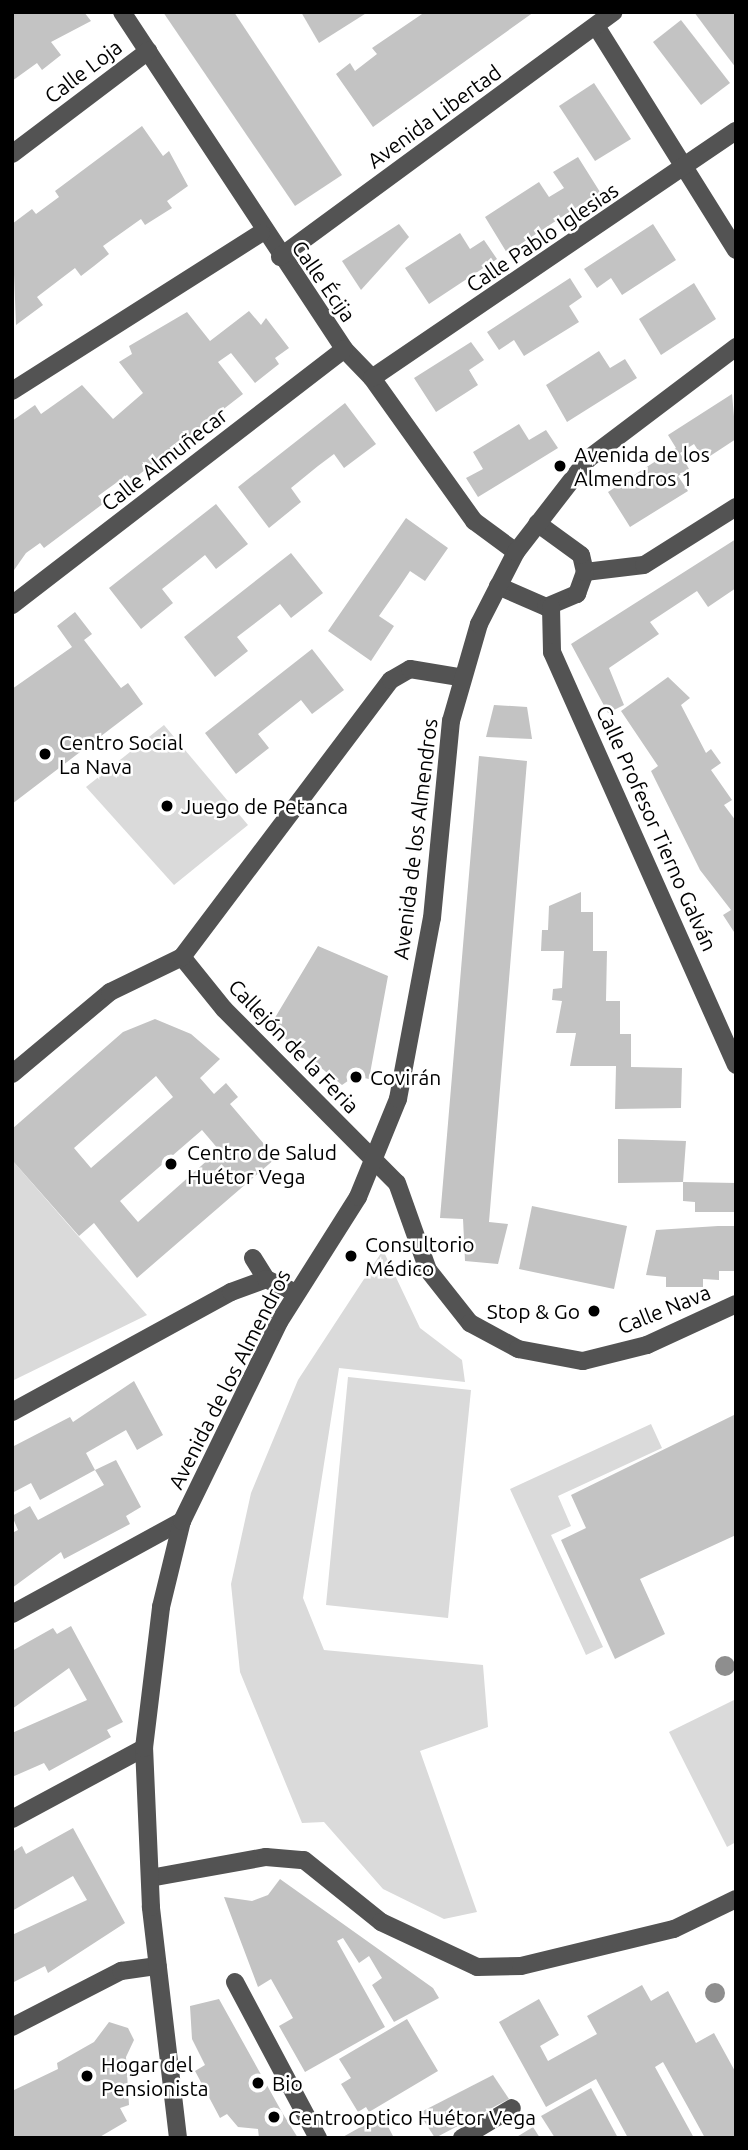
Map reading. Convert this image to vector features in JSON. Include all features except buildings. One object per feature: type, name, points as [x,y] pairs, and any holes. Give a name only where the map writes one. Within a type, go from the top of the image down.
[{"type":"street","name":"Calle Écija","points":[[122,12],[261,233],[344,349],[372,378],[474,521],[516,552]]},
{"type":"street","name":"Avenida Libertad","points":[[280,257],[614,12]]},
{"type":"street","points":[[596,26],[687,167],[736,250]]},
{"type":"street","name":"Calle Loja","points":[[12,154],[148,51]]},
{"type":"street","name":"Calle Pablo Iglesias","points":[[372,378],[687,167],[736,131]]},
{"type":"street","points":[[12,391],[261,233]]},
{"type":"street","points":[[498,586],[551,607],[577,594],[585,572],[575,547],[537,523],[588,459],[736,347]]},
{"type":"street","name":"Calle Almuñecar","points":[[12,605],[344,349]]},
{"type":"street","points":[[585,572],[645,565],[736,507]]},
{"type":"street","name":"Avenida de los Almendros","points":[[178,2138],[150,1878],[144,1748],[160,1607],[182,1521],[296,1293],[375,1163],[398,1099],[432,918],[459,677],[498,586],[516,552],[537,523]]},
{"type":"street","name":"Calle Profesor Tierno Galván","points":[[551,607],[552,652],[731,1036],[736,1065]]},
{"type":"street","points":[[12,1074],[110,992],[182,957],[391,680],[410,669],[459,677]]},
{"type":"street","name":"Callejón de la Feria","points":[[182,957],[375,1163]]},
{"type":"street","name":"Calle Nava","points":[[375,1163],[397,1183],[428,1270],[470,1323],[518,1349],[583,1361],[647,1345],[736,1304]]},
{"type":"street","points":[[253,1258],[267,1279],[296,1293]]},
{"type":"street","points":[[12,1412],[231,1292],[267,1279]]},
{"type":"street","points":[[12,1614],[182,1521]]},
{"type":"street","points":[[12,1819],[144,1748]]},
{"type":"street","points":[[150,1878],[266,1857],[304,1860],[381,1922],[477,1967],[521,1966],[674,1929],[736,1899]]},
{"type":"street","points":[[12,2027],[121,1971],[158,1966]]},
{"type":"street","points":[[235,1982],[318,2138]]},
{"type":"street","points":[[462,2138],[512,2108]]},
{"type":"shaded area","name":"Juego de Petanca","points":[[164,725],[248,825],[174,885],[86,787]]},
{"type":"shaded area","points":[[12,1160],[147,1315],[12,1381]]},
{"type":"shaded area","points":[[383,1250],[420,1328],[462,1360],[465,1382],[339,1368],[303,1598],[324,1650],[483,1665],[488,1727],[420,1751],[477,1912],[444,1919],[383,1889],[324,1822],[302,1823],[240,1672],[231,1584],[251,1493],[298,1380]]},
{"type":"shaded area","points":[[348,1377],[471,1390],[448,1618],[326,1605]]},
{"type":"shaded area","points":[[651,1424],[662,1448],[558,1496],[571,1526],[551,1535],[603,1647],[586,1655],[510,1489]]},
{"type":"shaded area","points":[[736,1699],[736,1842],[727,1847],[669,1732]]},
{"type":"place","name":"Avenida de los Almendros 1","points":[[560,466]]},
{"type":"place","name":"Centro Social La Nava","points":[[45,754]]},
{"type":"place","name":"Juego de Petanca","points":[[167,806]]},
{"type":"place","name":"Covirán","points":[[356,1077]]},
{"type":"place","name":"Centro de Salud Huétor Vega","points":[[171,1164]]},
{"type":"place","name":"Consultorio Médico","points":[[351,1256]]},
{"type":"place","name":"Stop & Go","points":[[594,1311]]},
{"type":"place","name":"Hogar del Pensionista","points":[[87,2076]]},
{"type":"place","name":"Bio","points":[[258,2083]]},
{"type":"place","name":"Centrooptico Huétor Vega","points":[[274,2117]]}]
